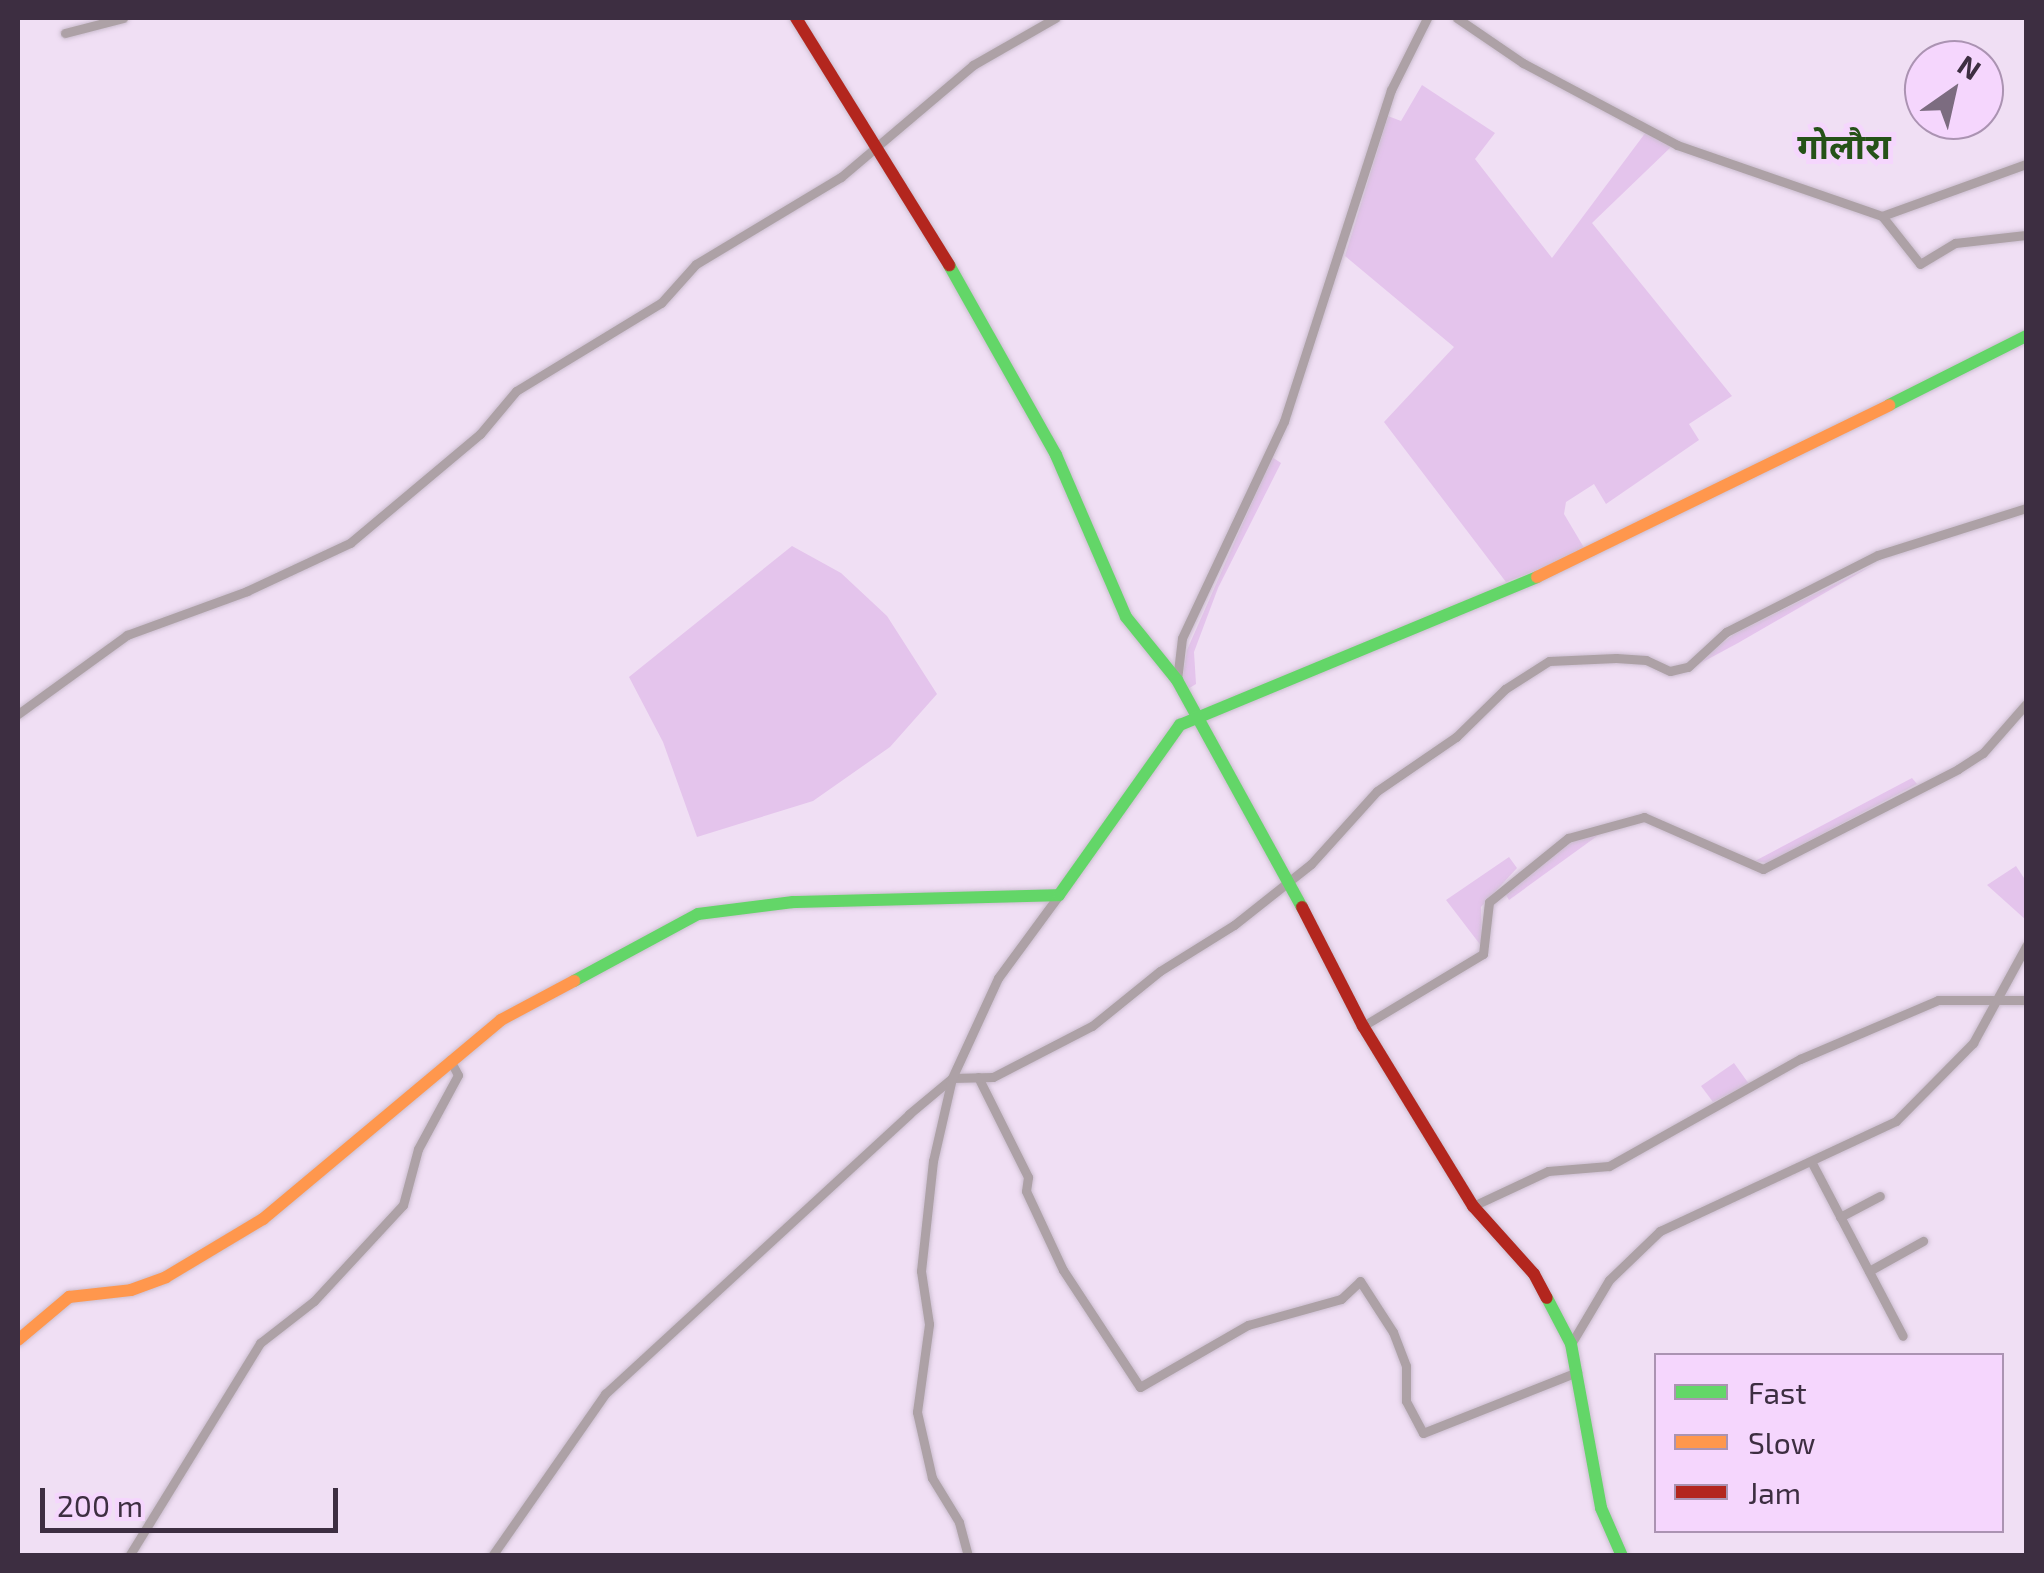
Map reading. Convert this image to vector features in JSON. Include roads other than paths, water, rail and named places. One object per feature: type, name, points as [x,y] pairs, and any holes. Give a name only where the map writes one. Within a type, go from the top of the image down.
[{"type":"street","points":[[65,34],[124,18]]},
{"type":"street","points":[[796,18],[878,144],[1056,455],[1126,616],[1177,680],[1201,718],[1363,1026],[1473,1206],[1534,1274],[1571,1344],[1600,1508],[1622,1556]]},
{"type":"street","points":[[18,714],[127,635],[350,543],[480,434],[516,391],[661,303],[696,264],[772,224],[878,144],[973,65],[1055,18]]},
{"type":"street","points":[[1177,680],[1182,638],[1284,421],[1391,90],[1427,18]]},
{"type":"street","points":[[1457,18],[1522,63],[1677,144],[1882,216],[1920,264],[1955,243],[2026,235]]},
{"type":"street","points":[[1882,216],[2026,164]]},
{"type":"street","points":[[968,1556],[960,1522],[932,1478],[916,1400],[929,1324],[922,1271],[933,1161],[952,1078],[998,978],[1180,725],[1611,546],[2026,336]]},
{"type":"street","points":[[492,1556],[606,1394],[952,1078],[978,1077],[1023,1065],[1092,1026],[1288,884],[1378,791],[1548,662],[1616,658],[1670,671],[1688,667],[1726,632],[1878,555],[2026,508]]},
{"type":"street","points":[[1363,1026],[1483,954],[1489,902],[1568,838],[1644,817],[1763,869],[1958,769],[1982,753],[2026,704]]},
{"type":"street","points":[[18,1340],[68,1298],[131,1290],[166,1277],[263,1219],[501,1020],[698,914],[793,902],[1059,895]]},
{"type":"street","points":[[1571,1344],[1637,1247],[1896,1122],[1973,1042],[2026,946]]},
{"type":"street","points":[[1473,1206],[1548,1172],[1609,1166],[1800,1059],[1938,1000],[2026,1000]]},
{"type":"street","points":[[129,1556],[260,1343],[314,1301],[403,1205],[418,1149],[458,1075],[450,1060]]},
{"type":"street","points":[[978,1077],[1028,1178],[1026,1191],[1063,1270],[1140,1387],[1248,1324],[1341,1299],[1360,1281],[1393,1332],[1406,1366],[1406,1401],[1424,1434],[1577,1372]]},
{"type":"street","points":[[1812,1164],[1903,1336]]},
{"type":"street","points":[[1840,1217],[1880,1196]]},
{"type":"street","points":[[1868,1271],[1923,1240]]},
{"type":"district","name":"गोलौरा","points":[[1844,145]]}]
